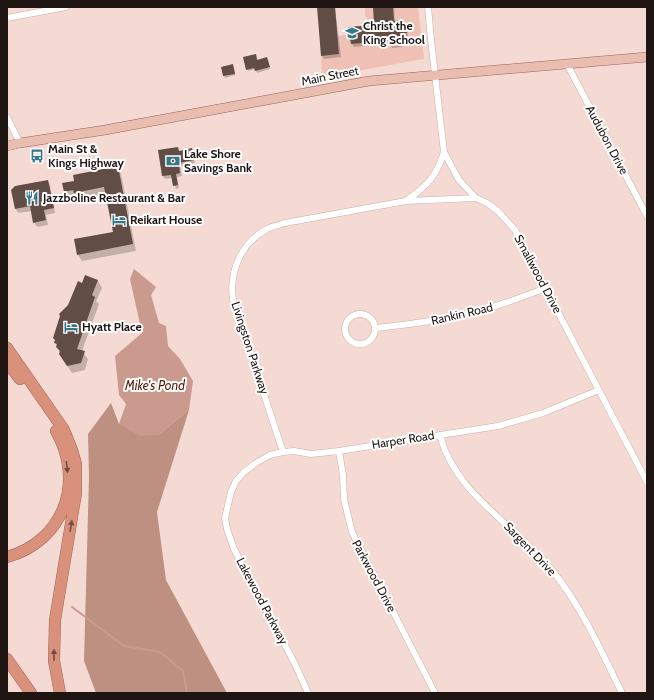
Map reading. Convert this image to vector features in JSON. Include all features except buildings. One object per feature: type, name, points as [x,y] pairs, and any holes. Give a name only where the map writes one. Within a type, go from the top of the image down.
[{"type":"highway","points":[[7,349],[11,361],[57,433],[64,449],[68,467],[67,495],[63,511],[57,522],[41,541],[30,548],[7,557]]},
{"type":"highway","points":[[11,361],[64,430],[76,464],[76,493],[55,627],[54,661],[60,693]]},
{"type":"highway","points":[[7,659],[31,693]]},
{"type":"main road","name":"Main Street","points":[[7,144],[105,130],[369,81],[647,57]]},
{"type":"street","points":[[7,18],[66,7]]},
{"type":"street","name":"Smallwood Drive","points":[[428,7],[444,152],[459,180],[476,198],[487,203],[508,221],[514,230],[600,390],[647,482]]},
{"type":"street","name":"Audubon Drive","points":[[567,64],[647,216]]},
{"type":"street","points":[[7,117],[20,143]]},
{"type":"street","name":"Livingston Parkway","points":[[406,201],[422,189],[430,180],[438,169],[444,152]]},
{"type":"street","name":"Livingston Parkway","points":[[283,452],[233,300],[232,280],[237,262],[248,245],[269,228],[285,223],[406,201],[476,198]]},
{"type":"street","name":"Rankin Road","points":[[376,328],[408,325],[459,316],[514,300],[546,288]]},
{"type":"street","points":[[359,314],[368,316],[372,319],[376,328],[373,338],[364,344],[354,343],[346,336],[345,331],[347,321],[350,317],[359,314]]},
{"type":"street","name":"Harper Road","points":[[227,506],[236,481],[244,472],[270,455],[283,452],[311,454],[498,426],[550,411],[600,390]]},
{"type":"street","name":"Sargent Drive","points":[[440,435],[447,457],[468,486],[487,507],[538,555],[562,583],[591,631],[622,693]]},
{"type":"street","name":"Parkwood Drive","points":[[338,450],[343,475],[344,499],[352,532],[435,693]]},
{"type":"street","name":"Lakewood Parkway","points":[[227,506],[225,518],[234,549],[294,662],[308,693]]},
{"type":"shaded area","points":[[365,7],[373,7],[374,25],[371,25],[365,16]]},
{"type":"shaded area","points":[[393,7],[418,7],[424,59],[322,77],[321,56],[339,54],[338,36],[350,34],[352,44],[389,41],[389,45],[401,44],[400,33],[407,32],[400,25],[399,20],[394,21]]},
{"type":"shaded area","points":[[111,403],[119,424],[158,435],[189,410],[157,512],[166,580],[227,693],[96,693],[84,661],[89,477],[88,434]]},
{"type":"water","name":"Mike's Pond","points":[[134,269],[156,287],[151,295],[159,323],[166,326],[168,346],[180,359],[193,381],[189,410],[158,435],[140,436],[119,424],[126,404],[119,395],[115,356],[142,333],[130,279]]},
{"type":"waterway","points":[[72,607],[124,646],[160,652],[183,671],[187,693]]},
{"type":"place","name":"Christ the King School","points":[[352,33]]},
{"type":"place","name":"Main St & Kings Highway","points":[[37,156]]},
{"type":"place","name":"Lake Shore Savings Bank","points":[[173,161]]},
{"type":"place","name":"Jazzboline Restaurant & Bar","points":[[32,198]]},
{"type":"place","name":"Reikart House","points":[[119,220]]},
{"type":"place","name":"Hyatt Place","points":[[71,327]]}]
